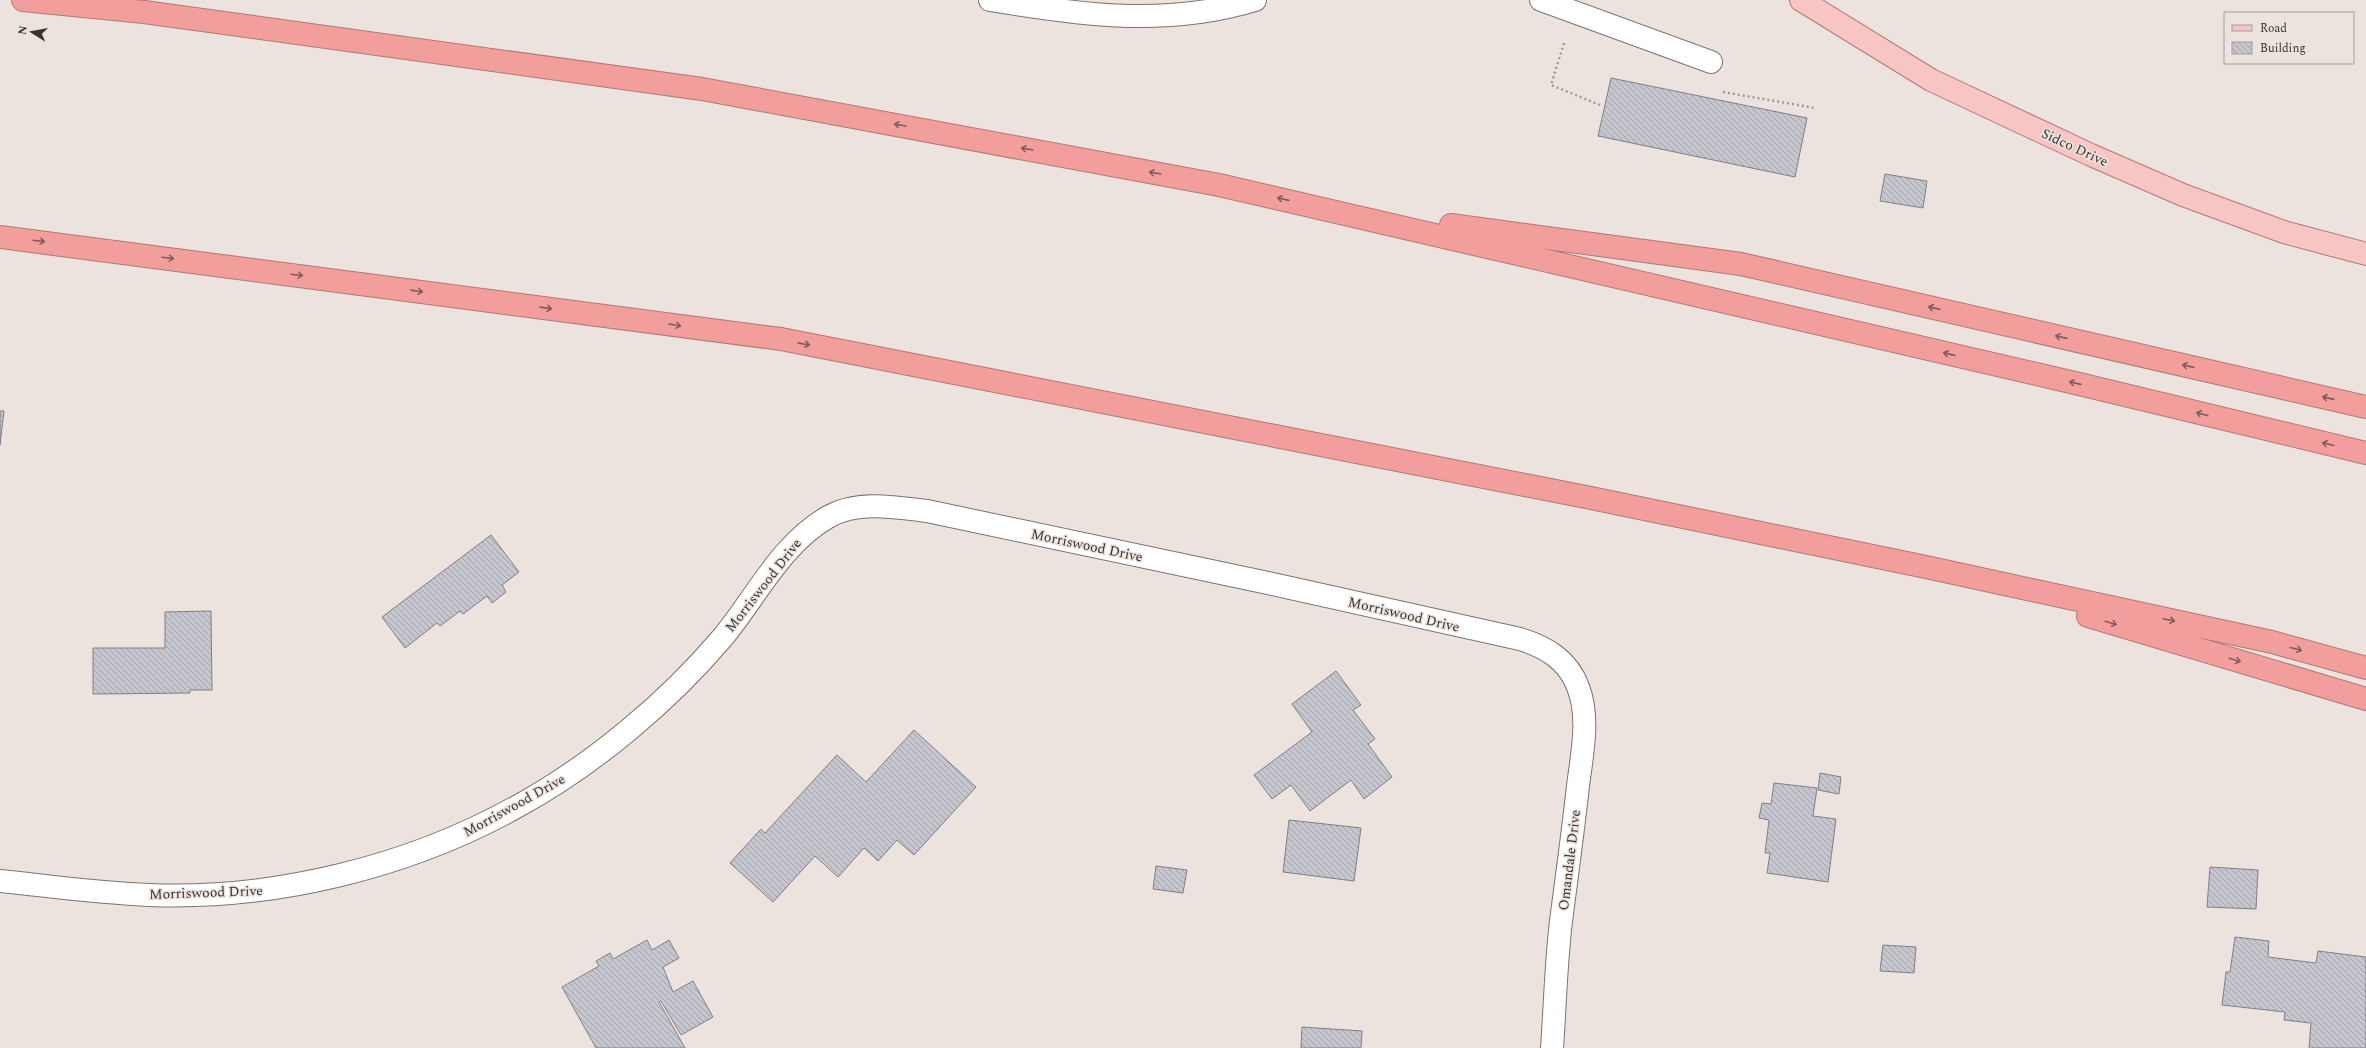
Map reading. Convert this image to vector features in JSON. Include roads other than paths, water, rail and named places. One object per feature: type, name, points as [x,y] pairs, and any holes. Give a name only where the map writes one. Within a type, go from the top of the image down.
[{"type":"highway","points":[[23,0],[144,12],[702,89],[1219,185],[2075,383],[2366,453]]},
{"type":"highway","points":[[1321,208],[1741,264],[2366,407]]},
{"type":"highway","points":[[0,237],[781,339],[1586,497],[1926,567],[2272,642],[2366,668]]},
{"type":"highway","points":[[1926,567],[2366,699]]},
{"type":"main road","name":"Sidco Drive","points":[[1801,0],[1931,80],[2091,155],[2183,195],[2284,232],[2366,254]]},
{"type":"street","points":[[990,0],[1035,8],[1137,18],[1202,13],[1255,0]]},
{"type":"street","points":[[1541,0],[1711,62]]},
{"type":"street","name":"Morriswood Drive","points":[[0,881],[148,895],[248,892],[286,886],[363,868],[437,846],[517,807],[563,780],[604,750],[685,677],[723,636],[777,564],[801,537],[830,516],[850,508],[890,506],[927,511],[1268,583],[1520,639],[1540,645],[1553,653],[1571,674]]},
{"type":"street","name":"Omandale Drive","points":[[1552,1048],[1561,923],[1584,738],[1582,702],[1578,686],[1571,674]]}]
